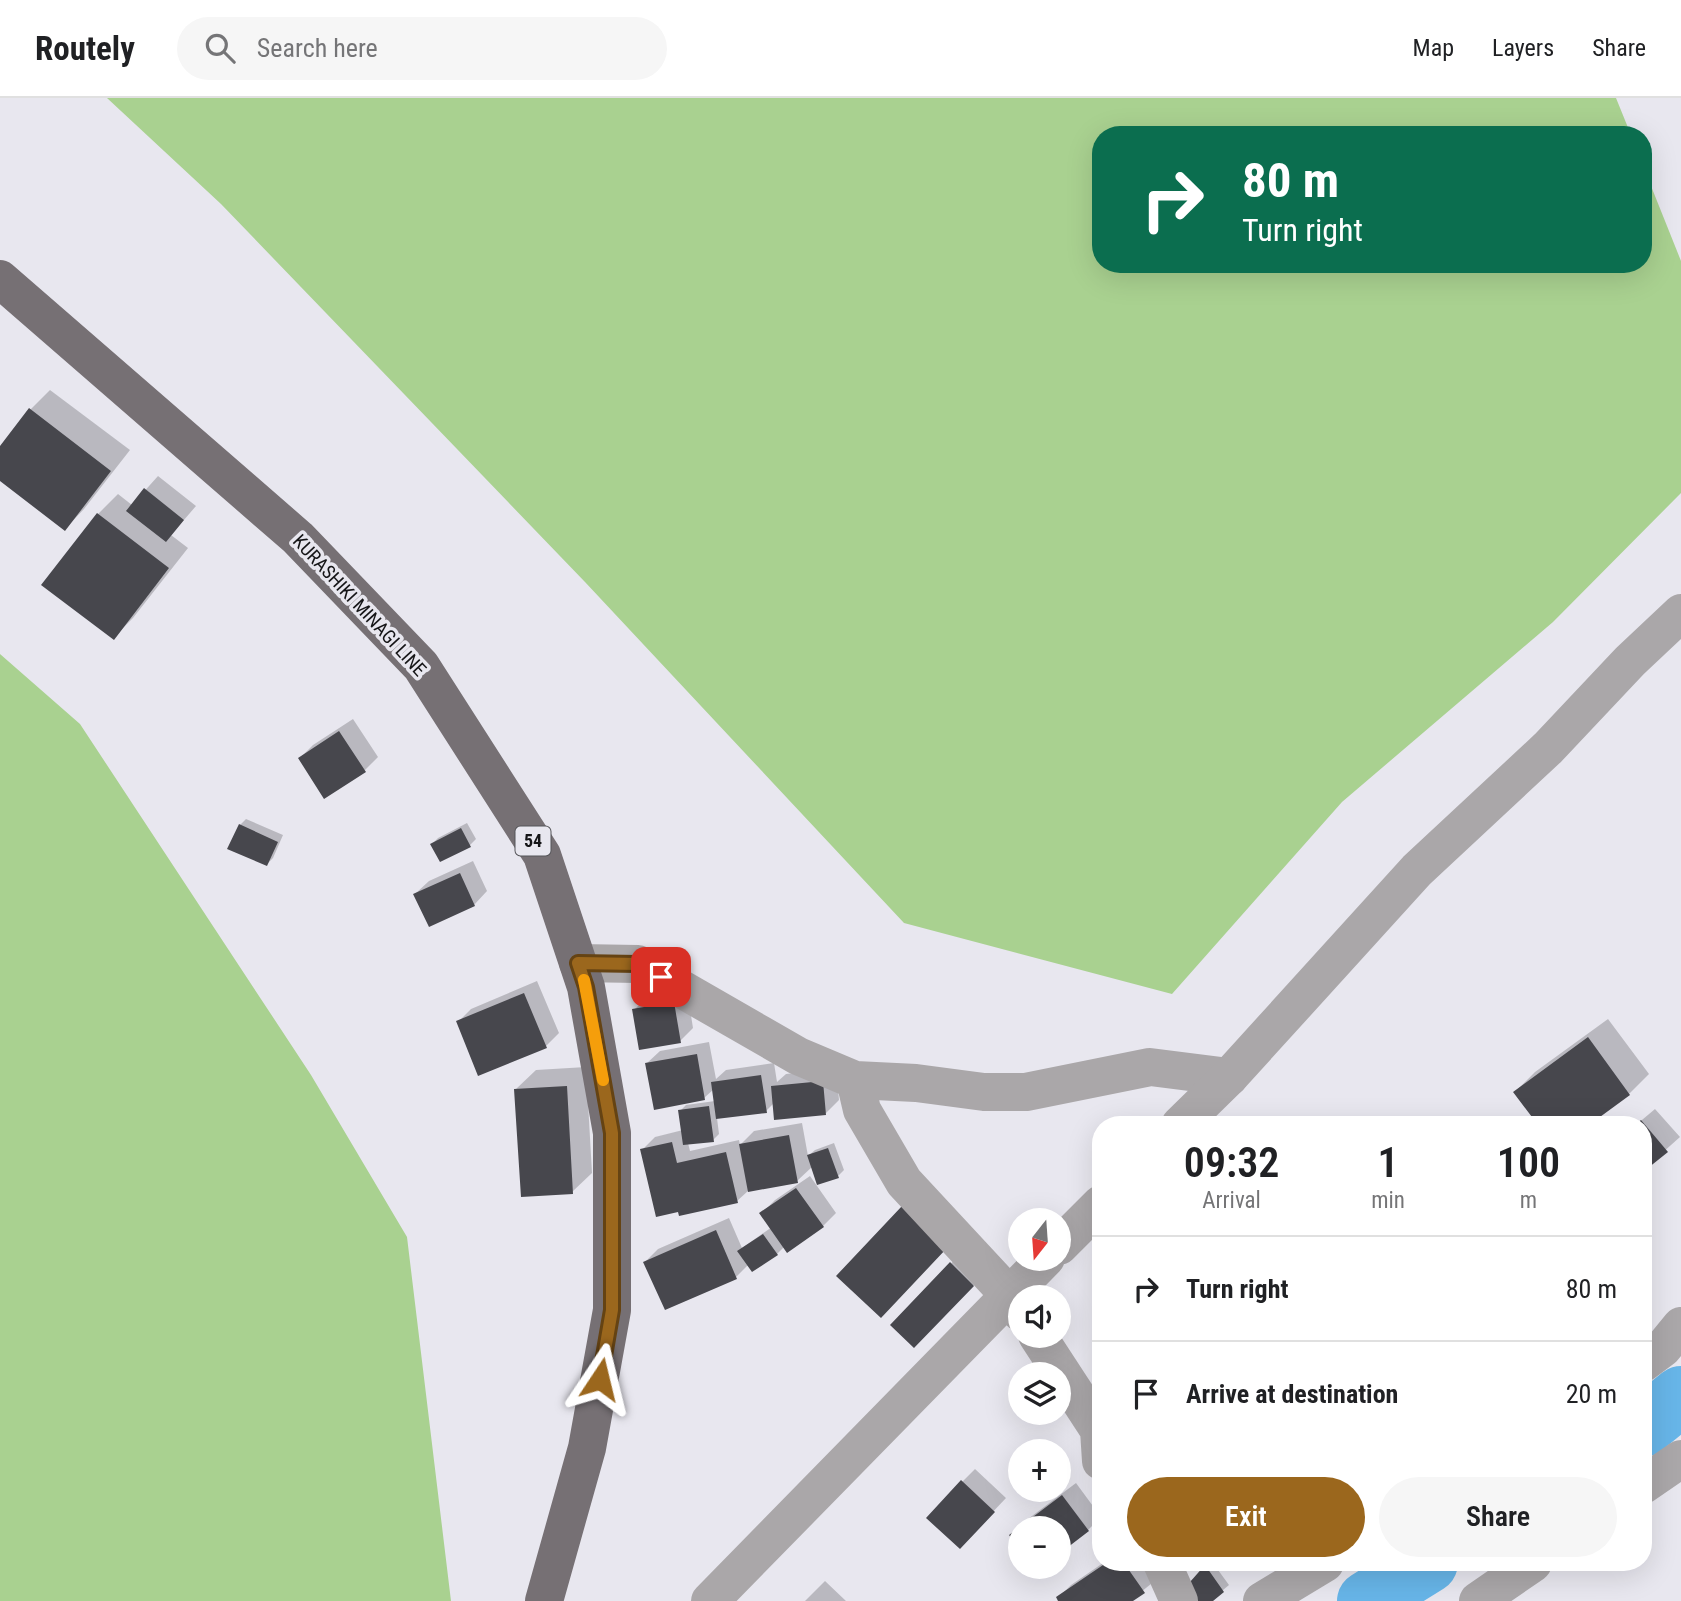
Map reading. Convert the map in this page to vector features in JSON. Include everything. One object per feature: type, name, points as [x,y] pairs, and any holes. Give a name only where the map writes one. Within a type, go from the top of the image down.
[{"type":"main road","name":"KURASHIKI MINAGI LINE","points":[[0,279],[298,538],[421,666],[542,855],[586,987],[612,1133],[612,1310],[587,1448],[544,1601]]},
{"type":"street","points":[[1189,1116],[1229,1077],[1417,870],[1548,748],[1630,661],[1681,613]]},
{"type":"street","points":[[578,963],[638,964],[798,1056],[855,1080],[916,1083],[995,1092],[1026,1092],[1150,1067],[1229,1077]]},
{"type":"street","points":[[855,1080],[862,1110],[904,1182],[1008,1295]]},
{"type":"street","points":[[1071,1234],[1092,1213]]},
{"type":"street","points":[[710,1601],[1008,1310]]},
{"type":"street","points":[[1652,1356],[1663,1348],[1681,1326]]},
{"type":"street","points":[[1045,1348],[1092,1419]]},
{"type":"street","points":[[1652,1479],[1681,1459]]},
{"type":"street","points":[[1166,1571],[1179,1601]]},
{"type":"street","points":[[1262,1601],[1312,1571]]},
{"type":"street","points":[[1478,1601],[1521,1571]]},
{"type":"green space","points":[[107,98],[1616,98],[1627,126],[1092,126],[1092,273],[1652,273],[1652,188],[1681,261],[1681,493],[1553,622],[1342,802],[1172,994],[904,923],[585,582],[221,204]]},
{"type":"green space","points":[[0,654],[80,724],[311,1075],[407,1237],[451,1601],[0,1601]]},
{"type":"building","points":[[29,408],[111,471],[65,531],[0,481],[0,446]]},
{"type":"building","points":[[144,488],[184,520],[166,542],[126,511]]},
{"type":"building","points":[[97,513],[169,568],[114,640],[41,585]]},
{"type":"building","points":[[339,731],[366,772],[324,799],[298,758]]},
{"type":"building","points":[[239,824],[278,842],[267,866],[227,849]]},
{"type":"building","points":[[461,828],[471,847],[440,862],[430,844]]},
{"type":"building","points":[[460,873],[475,906],[429,927],[413,894]]},
{"type":"building","points":[[524,993],[547,1048],[478,1076],[456,1021]]},
{"type":"building","points":[[674,1002],[681,1043],[639,1050],[632,1009]]},
{"type":"building","points":[[1588,1037],[1630,1095],[1601,1116],[1531,1116],[1513,1092]]},
{"type":"building","points":[[697,1054],[705,1100],[654,1110],[645,1063]]},
{"type":"building","points":[[761,1075],[767,1113],[716,1119],[711,1082]]},
{"type":"building","points":[[823,1081],[826,1115],[774,1120],[771,1086]]},
{"type":"building","points":[[567,1086],[573,1194],[521,1197],[514,1089]]},
{"type":"building","points":[[709,1106],[714,1142],[683,1145],[678,1110]]},
{"type":"building","points":[[1652,1133],[1668,1152],[1652,1165]]},
{"type":"building","points":[[789,1135],[798,1183],[748,1192],[739,1144]]},
{"type":"building","points":[[672,1142],[677,1163],[726,1152],[738,1203],[679,1216],[678,1212],[656,1217],[640,1149]]},
{"type":"building","points":[[828,1148],[839,1178],[817,1185],[807,1155]]},
{"type":"building","points":[[796,1188],[824,1227],[787,1253],[759,1213]]},
{"type":"building","points":[[902,1206],[947,1248],[881,1318],[836,1276]]},
{"type":"building","points":[[716,1230],[737,1279],[665,1310],[643,1262]]},
{"type":"building","points":[[763,1234],[778,1255],[752,1272],[737,1251]]},
{"type":"building","points":[[950,1262],[974,1286],[914,1348],[890,1325]]},
{"type":"building","points":[[961,1480],[995,1512],[960,1549],[926,1518]]},
{"type":"building","points":[[1053,1502],[1067,1502],[1089,1531],[1071,1545],[1071,1516],[1034,1516]]},
{"type":"building","points":[[1094,1571],[1130,1571],[1145,1593],[1133,1601],[1058,1601],[1056,1597]]},
{"type":"building","points":[[1200,1571],[1209,1571],[1224,1592],[1213,1601],[1191,1601],[1182,1591]]},
{"type":"waterway","points":[[1652,1420],[1681,1396]]},
{"type":"waterway","points":[[1367,1601],[1415,1571]]},
{"type":"slow traffic","points":[[584,980],[603,1080]]},
{"type":"route","points":[[600,1379],[612,1310],[612,1133],[586,987],[578,963],[638,964],[661,977]]}]
